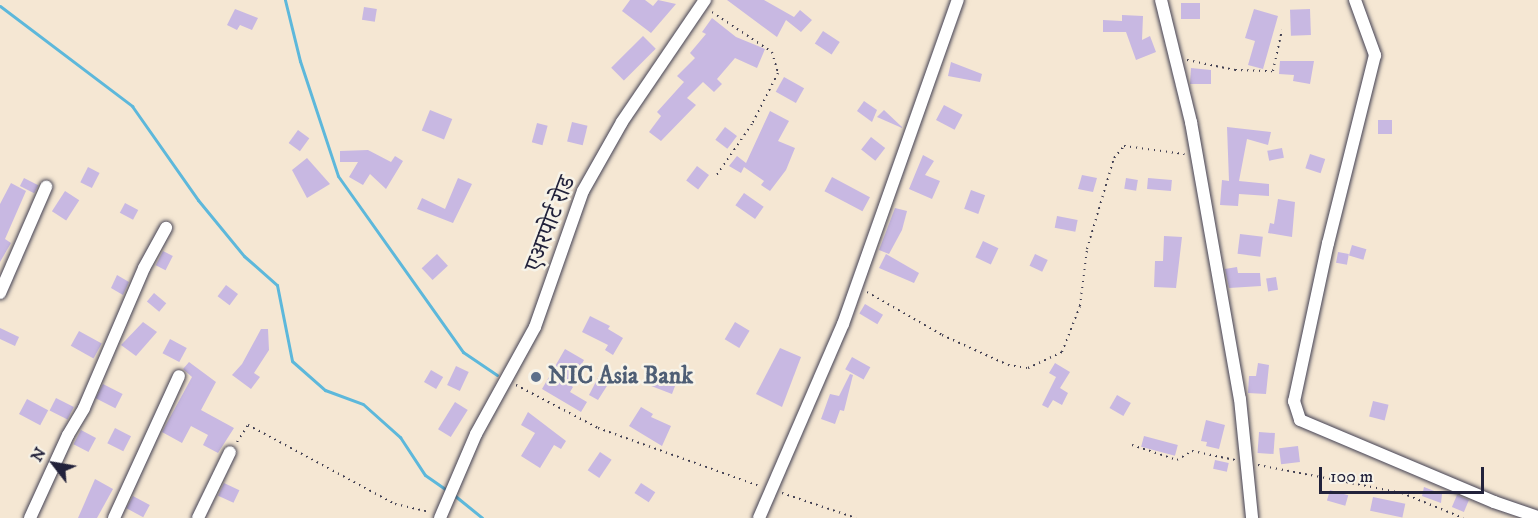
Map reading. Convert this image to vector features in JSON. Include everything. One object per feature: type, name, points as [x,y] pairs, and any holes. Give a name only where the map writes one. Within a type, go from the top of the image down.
[{"type":"street","points":[[759,518],[773,490],[857,286],[958,0]]},
{"type":"street","points":[[1161,0],[1196,154],[1240,399],[1252,518]]},
{"type":"street","points":[[1355,0],[1375,55],[1328,243],[1294,400],[1300,420],[1494,502],[1538,517]]},
{"type":"street","name":"एअरपोर्ट रोड","points":[[442,513],[457,476],[504,379],[535,327],[583,191],[622,122],[703,3]]},
{"type":"street","points":[[0,293],[46,187]]},
{"type":"street","points":[[30,518],[68,435],[84,408],[144,268],[166,228]]},
{"type":"street","points":[[114,518],[179,376]]},
{"type":"street","points":[[198,518],[230,452]]},
{"type":"path","points":[[703,3],[740,27],[772,52],[778,73],[752,124],[716,176]]},
{"type":"path","points":[[1173,57],[1235,70],[1272,71],[1282,30]]},
{"type":"path","points":[[857,286],[942,334],[1008,365],[1028,369],[1062,352],[1080,306],[1087,249],[1114,158],[1124,146],[1196,154]]},
{"type":"path","points":[[504,379],[598,428],[856,518]]},
{"type":"path","points":[[230,452],[248,425],[395,504],[442,513]]},
{"type":"path","points":[[1132,446],[1177,460],[1192,451],[1402,493],[1463,518]]},
{"type":"building","points":[[630,0],[645,0],[653,6],[658,0],[676,4],[651,33],[622,11]]},
{"type":"building","points":[[727,0],[764,0],[794,17],[800,10],[812,20],[801,32],[786,20],[777,37]]},
{"type":"building","points":[[1181,3],[1200,3],[1200,19],[1181,19]]},
{"type":"building","points":[[364,7],[377,9],[375,22],[362,20]]},
{"type":"building","points":[[235,9],[258,18],[252,30],[240,25],[237,30],[227,25]]},
{"type":"building","points":[[1254,9],[1278,16],[1263,69],[1248,65],[1255,41],[1245,38]]},
{"type":"building","points":[[1310,9],[1311,35],[1291,36],[1290,10]]},
{"type":"building","points":[[1122,15],[1143,16],[1142,40],[1150,36],[1156,52],[1136,60],[1126,32],[1103,32],[1103,20],[1122,21]]},
{"type":"building","points":[[712,18],[736,37],[765,49],[757,68],[735,58],[717,79],[722,84],[714,92],[703,82],[687,98],[696,105],[661,141],[649,132],[661,116],[657,112],[684,82],[677,76],[695,58],[690,53],[706,34],[702,32]]},
{"type":"building","points":[[823,31],[840,42],[832,54],[815,44]]},
{"type":"building","points":[[643,36],[656,49],[624,81],[611,68]]},
{"type":"building","points":[[1280,61],[1314,61],[1310,84],[1293,81],[1294,75],[1279,74]]},
{"type":"building","points":[[951,62],[982,74],[980,82],[948,76]]},
{"type":"building","points":[[1191,68],[1211,70],[1211,84],[1190,84]]},
{"type":"building","points":[[784,77],[804,88],[796,103],[776,92]]},
{"type":"building","points":[[864,101],[877,110],[872,122],[857,111]]},
{"type":"building","points":[[944,105],[963,115],[955,130],[936,120]]},
{"type":"building","points":[[430,110],[452,119],[444,139],[422,130]]},
{"type":"building","points":[[884,110],[902,127],[902,128],[877,117]]},
{"type":"building","points":[[770,111],[789,121],[778,141],[795,148],[786,170],[770,191],[761,185],[764,181],[744,167],[741,173],[729,166],[737,156],[746,163]]},
{"type":"building","points":[[1378,120],[1392,120],[1392,134],[1378,134]]},
{"type":"building","points":[[572,122],[588,126],[583,145],[567,141]]},
{"type":"building","points":[[537,123],[548,126],[542,145],[532,142]]},
{"type":"building","points":[[725,127],[737,136],[727,149],[715,140]]},
{"type":"building","points":[[1227,127],[1271,132],[1268,145],[1247,139],[1239,181],[1269,184],[1269,196],[1239,194],[1238,206],[1220,205],[1222,180],[1229,181]]},
{"type":"building","points":[[298,130],[309,138],[300,151],[289,143]]},
{"type":"building","points":[[871,137],[885,148],[875,161],[861,150]]},
{"type":"building","points":[[1282,148],[1284,158],[1269,161],[1267,151]]},
{"type":"building","points":[[368,150],[391,162],[395,156],[403,161],[386,189],[370,174],[363,185],[349,177],[358,162],[340,162],[340,151]]},
{"type":"building","points":[[1310,154],[1325,159],[1321,173],[1305,168]]},
{"type":"building","points":[[923,155],[934,161],[925,175],[940,181],[932,199],[909,189]]},
{"type":"building","points":[[307,158],[330,184],[307,198],[292,170]]},
{"type":"building","points":[[697,166],[709,175],[698,189],[686,180]]},
{"type":"building","points":[[88,167],[100,173],[92,188],[80,182]]},
{"type":"building","points":[[1082,175],[1097,178],[1093,192],[1078,189]]},
{"type":"building","points":[[832,177],[870,197],[862,211],[824,191]]},
{"type":"building","points":[[24,178],[38,185],[34,193],[20,186]]},
{"type":"building","points":[[458,178],[472,184],[453,223],[417,209],[422,198],[445,209]]},
{"type":"building","points":[[1126,178],[1138,180],[1136,191],[1124,189]]},
{"type":"building","points":[[1148,178],[1172,180],[1171,191],[1147,189]]},
{"type":"building","points":[[11,183],[26,191],[5,239],[11,243],[0,262],[0,204]]},
{"type":"building","points":[[971,190],[985,195],[978,214],[964,209]]},
{"type":"building","points":[[65,191],[79,200],[66,220],[52,211]]},
{"type":"building","points":[[744,193],[764,207],[755,219],[735,205]]},
{"type":"building","points":[[1278,199],[1295,202],[1292,237],[1268,233],[1270,223],[1274,224]]},
{"type":"building","points":[[125,203],[138,210],[133,220],[120,213]]},
{"type":"building","points":[[895,208],[907,211],[902,230],[889,254],[879,250]]},
{"type":"building","points":[[1057,216],[1078,220],[1075,232],[1055,228]]},
{"type":"building","points":[[1240,234],[1263,237],[1260,257],[1238,254]]},
{"type":"building","points":[[1164,236],[1182,237],[1176,288],[1154,287],[1155,261],[1163,261]]},
{"type":"building","points":[[983,241],[998,248],[991,264],[975,257]]},
{"type":"building","points":[[1352,245],[1366,249],[1363,260],[1349,256]]},
{"type":"building","points":[[163,251],[173,256],[166,270],[156,265]]},
{"type":"building","points":[[1338,252],[1349,254],[1347,265],[1336,263]]},
{"type":"building","points":[[437,254],[448,266],[433,280],[422,268]]},
{"type":"building","points":[[886,254],[919,273],[914,283],[879,268]]},
{"type":"building","points":[[1035,254],[1048,260],[1042,272],[1030,266]]},
{"type":"building","points":[[1237,267],[1238,273],[1260,273],[1261,286],[1229,288],[1225,269]]},
{"type":"building","points":[[117,275],[129,282],[123,295],[111,288]]},
{"type":"building","points":[[1276,277],[1278,290],[1268,291],[1266,279]]},
{"type":"building","points":[[226,285],[238,294],[230,305],[218,296]]},
{"type":"building","points":[[154,293],[166,303],[159,312],[147,301]]},
{"type":"building","points":[[865,304],[883,315],[877,324],[859,313]]},
{"type":"building","points":[[590,316],[610,326],[608,329],[623,338],[613,355],[605,350],[608,345],[582,332]]},
{"type":"building","points":[[143,322],[157,332],[136,356],[121,345]]},
{"type":"building","points":[[735,322],[750,331],[739,348],[725,339]]},
{"type":"building","points":[[0,328],[19,337],[15,346],[0,339]]},
{"type":"building","points":[[261,329],[268,329],[269,350],[254,373],[260,377],[251,389],[232,375],[242,364]]},
{"type":"building","points":[[79,331],[102,344],[93,358],[71,346]]},
{"type":"building","points":[[170,339],[187,348],[179,362],[162,353]]},
{"type":"building","points":[[780,348],[801,357],[782,407],[756,394]]},
{"type":"building","points":[[565,349],[584,360],[570,385],[573,387],[570,392],[587,402],[581,412],[542,389]]},
{"type":"building","points":[[852,357],[870,367],[864,379],[845,369]]},
{"type":"building","points":[[189,362],[216,382],[201,410],[234,428],[218,453],[203,445],[208,435],[191,426],[182,443],[162,432],[192,377],[183,369]]},
{"type":"building","points":[[1055,363],[1070,372],[1060,388],[1068,393],[1062,405],[1053,400],[1048,408],[1042,405],[1056,377],[1049,373]]},
{"type":"building","points":[[1258,363],[1269,365],[1266,394],[1248,393],[1249,376],[1256,376]]},
{"type":"building","points":[[456,366],[469,372],[460,391],[447,385]]},
{"type":"building","points":[[431,370],[443,377],[436,389],[424,382]]},
{"type":"building","points":[[654,371],[677,380],[672,394],[649,385]]},
{"type":"building","points":[[601,372],[612,378],[598,400],[589,395]]},
{"type":"building","points":[[850,374],[853,375],[844,411],[840,410],[835,424],[821,419],[830,394],[839,396]]},
{"type":"building","points":[[103,384],[123,394],[115,408],[96,398]]},
{"type":"building","points":[[1117,395],[1131,403],[1123,416],[1110,408]]},
{"type":"building","points":[[56,398],[74,407],[67,420],[50,410]]},
{"type":"building","points":[[27,399],[48,410],[40,425],[19,414]]},
{"type":"building","points":[[1373,401],[1389,405],[1385,420],[1369,417]]},
{"type":"building","points":[[455,402],[468,410],[451,437],[438,429]]},
{"type":"building","points":[[641,407],[653,414],[651,417],[671,426],[662,446],[629,426]]},
{"type":"building","points":[[528,412],[566,441],[561,449],[554,445],[540,468],[521,456],[535,433],[521,425]]},
{"type":"building","points":[[1206,420],[1225,425],[1219,449],[1206,446],[1207,442],[1201,441]]},
{"type":"building","points":[[115,428],[131,436],[123,451],[107,443]]},
{"type":"building","points":[[81,430],[96,438],[88,452],[73,444]]},
{"type":"building","points":[[1259,432],[1275,433],[1273,454],[1258,453]]},
{"type":"building","points":[[1144,436],[1178,445],[1175,456],[1141,447]]},
{"type":"building","points":[[1298,446],[1300,462],[1281,464],[1279,448]]},
{"type":"building","points":[[600,452],[612,460],[599,478],[588,470]]},
{"type":"building","points":[[1215,460],[1229,463],[1227,472],[1213,469]]},
{"type":"building","points":[[95,479],[113,489],[97,518],[78,518]]},
{"type":"building","points":[[224,483],[239,490],[233,503],[218,496]]},
{"type":"building","points":[[641,483],[655,492],[649,502],[634,493]]},
{"type":"building","points":[[1424,487],[1442,494],[1441,503],[1422,496]]},
{"type":"building","points":[[1330,490],[1348,495],[1345,506],[1327,501]]},
{"type":"building","points":[[1457,495],[1469,500],[1464,512],[1452,507]]},
{"type":"building","points":[[133,496],[150,505],[143,517],[126,508]]},
{"type":"building","points":[[1373,497],[1405,504],[1402,518],[1370,511]]},
{"type":"waterway","points":[[285,0],[300,61],[338,176],[463,352],[497,375]]},
{"type":"waterway","points":[[0,6],[132,106],[198,200],[244,256],[277,285],[292,361],[325,390],[363,404],[400,437],[425,475],[448,491]]},
{"type":"waterway","points":[[454,495],[482,518]]},
{"type":"place","name":"NIC Asia Bank","points":[[536,377]]}]
